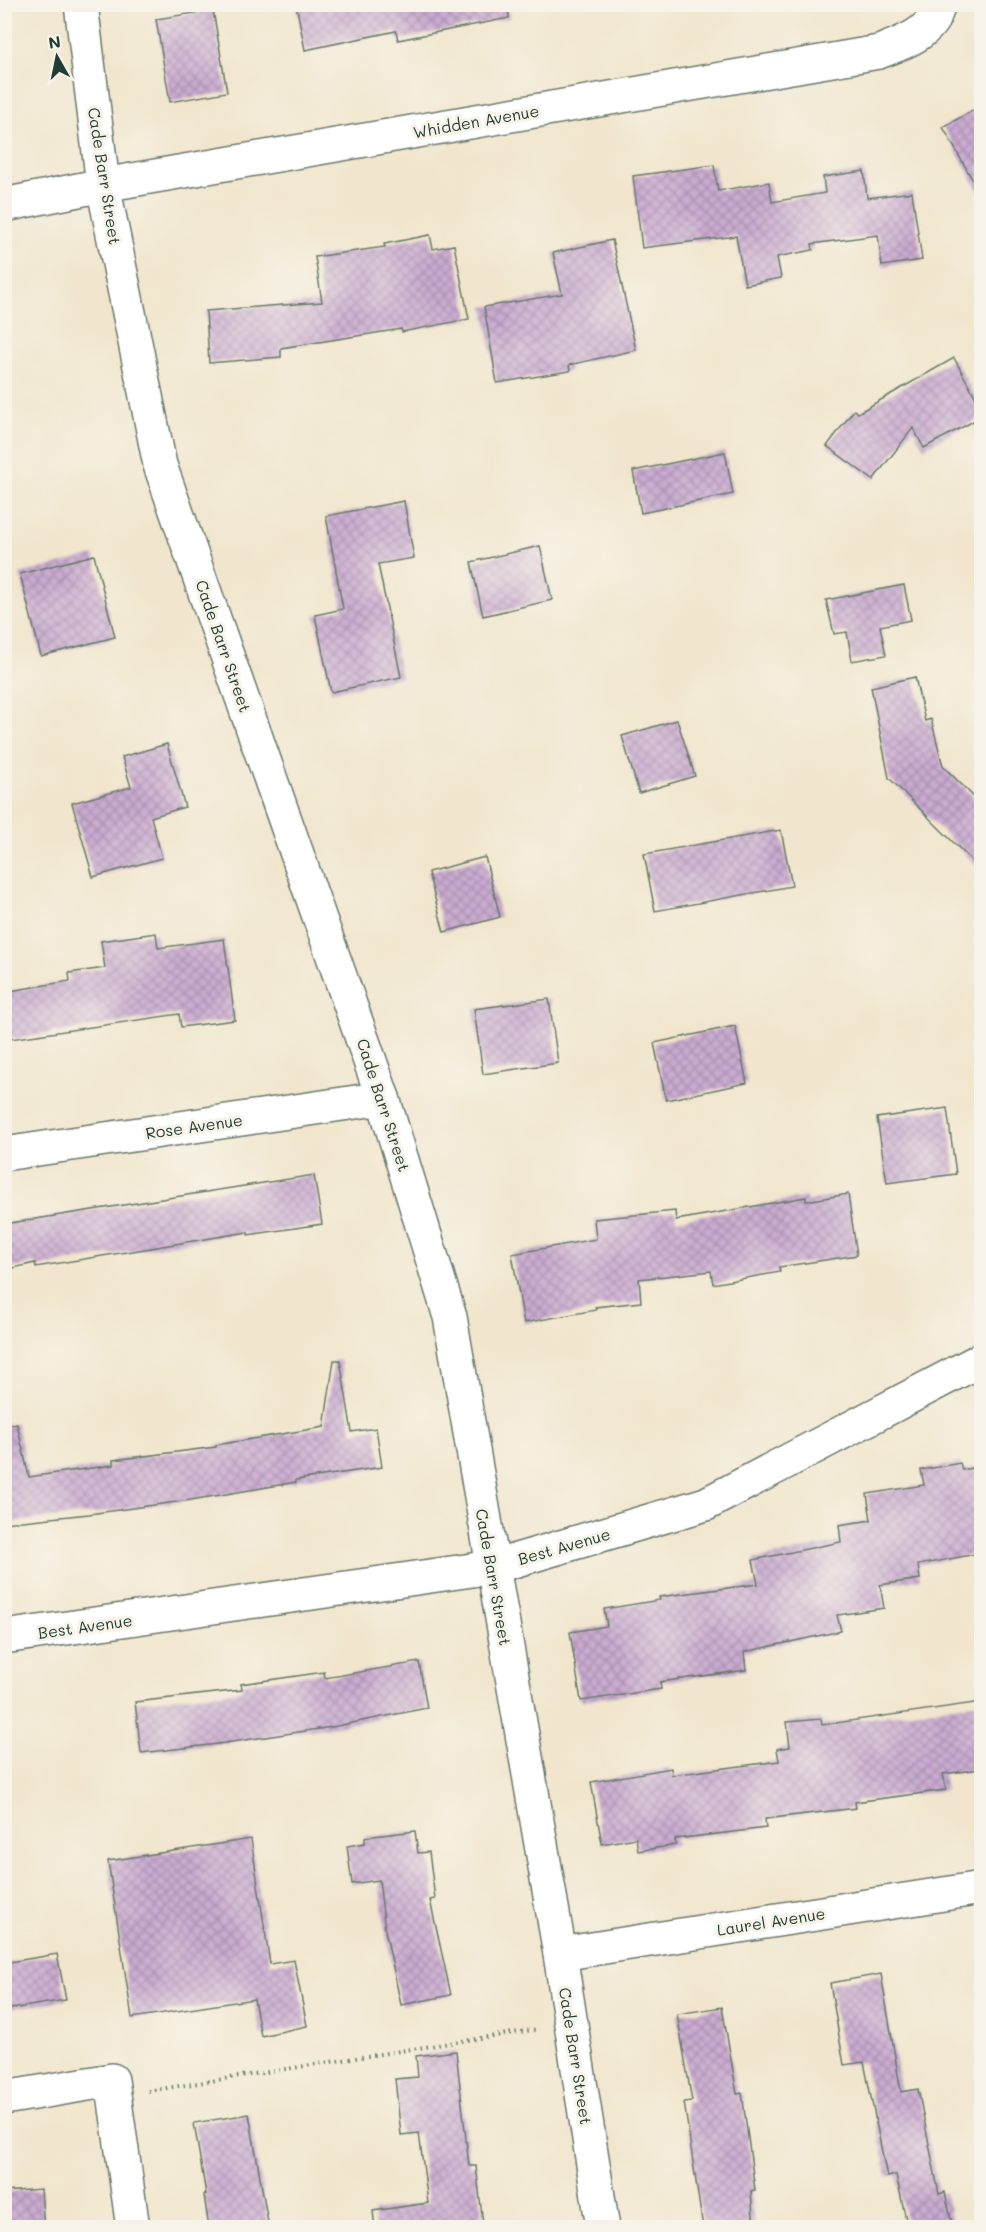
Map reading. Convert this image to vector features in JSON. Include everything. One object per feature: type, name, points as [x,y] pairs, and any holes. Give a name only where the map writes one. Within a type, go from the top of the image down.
[{"type":"street","name":"Cade Barr Street","points":[[81,4],[103,185],[160,465],[383,1098],[450,1317],[560,1954],[603,2228]]},
{"type":"street","name":"Whidden Avenue","points":[[4,205],[103,185],[879,52],[915,37],[937,10]]},
{"type":"street","name":"Rose Avenue","points":[[4,1154],[383,1098]]},
{"type":"street","name":"Best Avenue","points":[[4,1637],[493,1567],[706,1504],[981,1359]]},
{"type":"street","name":"Laurel Avenue","points":[[560,1954],[981,1888]]},
{"type":"street","points":[[4,2098],[113,2088],[133,2228]]},
{"type":"path","points":[[113,2088],[571,2024]]},
{"type":"building","points":[[296,4],[508,4],[509,18],[398,40],[396,31],[305,50]]},
{"type":"building","points":[[213,10],[227,92],[170,102],[156,19]]},
{"type":"building","points":[[981,106],[981,195],[943,127]]},
{"type":"building","points":[[714,165],[718,191],[769,182],[772,202],[825,193],[823,177],[864,171],[867,198],[912,192],[922,260],[882,266],[878,235],[812,244],[813,250],[777,257],[781,278],[745,285],[736,236],[642,248],[633,176]]},
{"type":"building","points":[[430,235],[433,249],[454,245],[469,319],[402,332],[401,329],[281,348],[281,357],[209,363],[206,311],[322,302],[315,257],[385,247],[384,244]]},
{"type":"building","points":[[612,240],[636,350],[569,365],[570,371],[497,383],[484,307],[562,294],[553,253]]},
{"type":"building","points":[[954,358],[981,407],[981,417],[924,448],[913,428],[873,480],[827,446],[854,410],[858,413]]},
{"type":"building","points":[[725,452],[733,494],[641,513],[633,471]]},
{"type":"building","points":[[404,501],[414,558],[378,564],[401,677],[331,692],[315,615],[343,609],[326,516]]},
{"type":"building","points":[[540,546],[552,600],[483,616],[471,562]]},
{"type":"building","points":[[94,555],[115,637],[41,656],[20,574]]},
{"type":"building","points":[[904,585],[911,620],[880,626],[886,655],[852,661],[847,632],[834,634],[826,600]]},
{"type":"building","points":[[915,677],[925,721],[931,719],[943,766],[981,804],[981,870],[889,778],[871,687]]},
{"type":"building","points":[[677,720],[695,776],[639,793],[622,736]]},
{"type":"building","points":[[167,744],[185,807],[151,817],[162,858],[93,877],[72,803],[131,787],[122,757]]},
{"type":"building","points":[[781,830],[792,886],[655,911],[644,854]]},
{"type":"building","points":[[485,857],[500,917],[444,932],[428,872]]},
{"type":"building","points":[[156,933],[158,948],[224,939],[235,1020],[181,1027],[179,1014],[4,1040],[4,992],[70,981],[69,973],[105,968],[101,941]]},
{"type":"building","points":[[549,999],[558,1063],[483,1074],[474,1009]]},
{"type":"building","points":[[735,1026],[747,1083],[666,1100],[654,1043]]},
{"type":"building","points":[[947,1108],[956,1174],[887,1183],[877,1118]]},
{"type":"building","points":[[314,1175],[322,1224],[248,1235],[248,1232],[36,1267],[35,1263],[4,1270],[4,1224]]},
{"type":"building","points":[[848,1194],[857,1255],[779,1267],[780,1272],[713,1284],[711,1271],[639,1279],[641,1302],[595,1307],[596,1310],[524,1323],[512,1254],[596,1239],[594,1219],[675,1211],[676,1220],[806,1197],[806,1201]]},
{"type":"building","points":[[334,1360],[340,1360],[352,1432],[376,1428],[382,1467],[296,1480],[296,1482],[191,1500],[4,1523],[4,1425],[17,1424],[29,1477],[113,1465],[113,1460],[216,1447],[216,1445],[324,1427]]},
{"type":"building","points":[[960,1463],[962,1470],[981,1466],[981,1553],[918,1565],[920,1579],[880,1585],[884,1608],[837,1615],[841,1631],[744,1652],[746,1670],[660,1682],[661,1689],[581,1701],[570,1632],[607,1626],[604,1609],[660,1600],[659,1597],[758,1584],[753,1560],[841,1542],[839,1525],[871,1520],[867,1494],[924,1485],[921,1470]]},
{"type":"building","points":[[419,1662],[427,1708],[332,1727],[141,1753],[135,1702],[242,1690],[241,1684],[324,1672],[325,1678]]},
{"type":"building","points":[[981,1702],[981,1769],[943,1774],[946,1790],[855,1802],[856,1808],[765,1819],[766,1828],[675,1839],[676,1845],[638,1851],[636,1838],[602,1844],[591,1782],[671,1768],[672,1775],[779,1761],[777,1749],[790,1747],[787,1722],[821,1719],[822,1725]]},
{"type":"building","points":[[415,1831],[418,1853],[429,1852],[435,1899],[430,1900],[451,1995],[401,2005],[385,1930],[379,1880],[352,1884],[347,1846],[365,1843],[365,1837]]},
{"type":"building","points":[[251,1839],[270,1964],[294,1960],[307,2026],[261,2036],[254,1999],[132,2018],[108,1861]]},
{"type":"building","points":[[57,1954],[66,2000],[4,2010],[4,1963]]},
{"type":"building","points":[[881,1974],[901,2092],[918,2089],[939,2194],[945,2192],[953,2228],[908,2228],[896,2175],[887,2177],[864,2062],[844,2065],[830,1983]]},
{"type":"building","points":[[722,2007],[737,2094],[742,2093],[755,2190],[751,2191],[754,2228],[703,2228],[684,2102],[692,2101],[677,2014]]},
{"type":"building","points":[[456,2051],[469,2166],[476,2166],[483,2224],[456,2228],[375,2228],[373,2211],[428,2203],[419,2133],[401,2135],[395,2079],[418,2077],[416,2056]]},
{"type":"building","points":[[249,2114],[269,2228],[209,2228],[204,2195],[206,2194],[194,2123]]},
{"type":"building","points":[[41,2189],[44,2228],[4,2228],[4,2192]]}]
